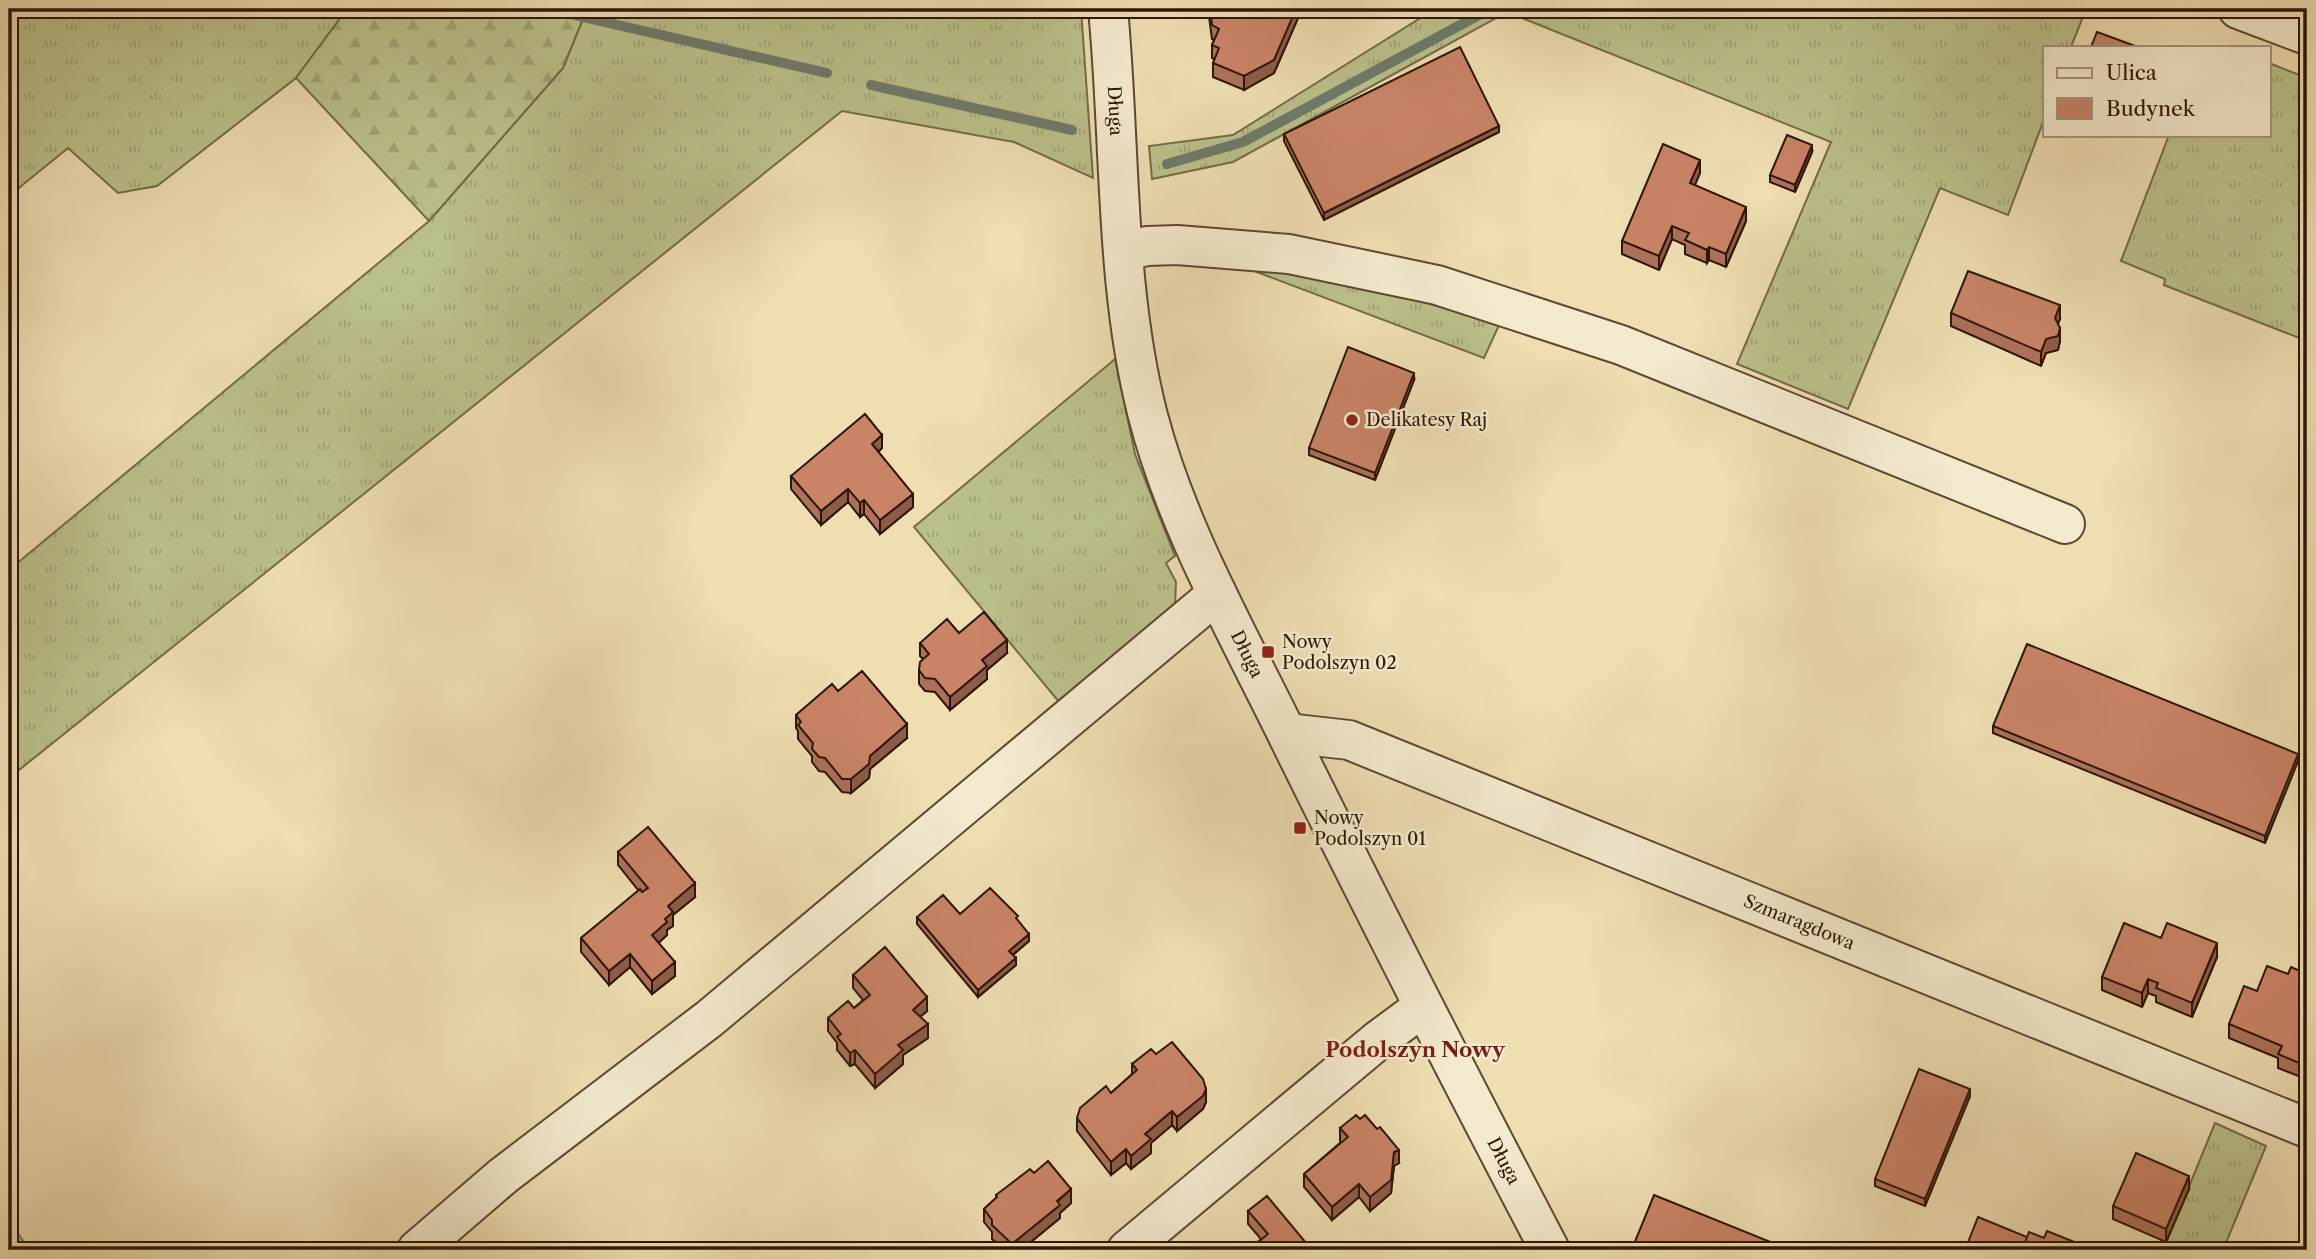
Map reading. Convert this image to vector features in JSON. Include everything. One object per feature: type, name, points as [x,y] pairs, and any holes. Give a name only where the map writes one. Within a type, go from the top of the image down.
[{"type":"street","name":"Długa","points":[[1108,9],[1125,251],[1136,358],[1161,461],[1217,594],[1423,1007],[1550,1250]]},
{"type":"street","points":[[2238,9],[2307,35]]},
{"type":"street","points":[[1125,251],[1177,244],[1289,254],[1437,285],[1620,345],[2065,524]]},
{"type":"street","points":[[417,1250],[503,1176],[709,1019],[1217,594]]},
{"type":"street","name":"Szmaragdowa","points":[[1287,733],[1349,740],[2307,1128]]},
{"type":"street","points":[[1127,1250],[1366,1050],[1423,1007]]},
{"type":"green space","points":[[9,9],[347,9],[296,78],[157,186],[118,193],[68,148],[9,196]]},
{"type":"green space","points":[[347,9],[587,9],[563,68],[429,221],[296,78]]},
{"type":"green space","points":[[587,9],[1081,9],[1093,178],[1014,142],[842,111],[9,778],[9,570],[429,221],[563,68]]},
{"type":"green space","points":[[1435,9],[1500,9],[1507,12],[1233,162],[1152,179],[1149,146],[1233,135]]},
{"type":"green space","points":[[1512,9],[2086,9],[2071,46],[2043,46],[2043,122],[2008,215],[1940,188],[1848,409],[1737,364],[1831,142],[1507,12]]},
{"type":"green space","points":[[2270,63],[2307,78],[2307,341],[2164,285],[2165,279],[2121,261],[2169,136],[2270,136]]},
{"type":"green space","points":[[1275,265],[1301,269],[1500,323],[1484,358],[1254,271]]},
{"type":"green space","points":[[1115,359],[1135,454],[1175,556],[1166,563],[1176,582],[1175,606],[1060,703],[914,527]]},
{"type":"green space","points":[[2215,1123],[2266,1146],[2223,1250],[2163,1250]]},
{"type":"water","points":[[9,1219],[29,1250],[9,1250]]},
{"type":"building","points":[[1210,9],[1296,9],[1274,60],[1244,76],[1213,63],[1219,48],[1212,45],[1219,29],[1212,25]]},
{"type":"building","points":[[2097,32],[2135,46],[2091,46]]},
{"type":"building","points":[[1460,47],[1499,126],[1324,213],[1284,134]]},
{"type":"building","points":[[1787,135],[1812,145],[1795,185],[1770,175]]},
{"type":"building","points":[[1663,144],[1700,160],[1690,183],[1746,207],[1726,254],[1709,247],[1707,250],[1685,240],[1689,233],[1672,226],[1659,256],[1622,241]]},
{"type":"building","points":[[1968,271],[2060,305],[2055,318],[2060,328],[2058,336],[2046,339],[2041,352],[1951,313]]},
{"type":"building","points":[[1348,347],[1414,373],[1375,473],[1309,448]]},
{"type":"building","points":[[865,414],[882,435],[872,444],[913,494],[880,520],[864,500],[860,503],[848,489],[821,511],[791,476]]},
{"type":"building","points":[[984,612],[1007,640],[982,660],[987,666],[950,697],[935,679],[925,678],[919,670],[920,662],[929,654],[920,643],[947,619],[959,633]]},
{"type":"building","points":[[2027,644],[2298,754],[2265,836],[1993,726]]},
{"type":"building","points":[[862,671],[907,724],[870,756],[869,764],[851,779],[842,779],[825,758],[819,757],[812,749],[813,743],[798,725],[801,722],[796,715],[832,684],[838,691]]},
{"type":"building","points":[[648,827],[695,883],[668,906],[673,912],[665,919],[667,922],[652,935],[675,962],[652,981],[630,954],[609,971],[581,938],[640,889],[642,892],[648,888],[618,852]]},
{"type":"building","points":[[990,888],[1018,916],[1016,918],[1029,934],[1009,951],[1016,958],[978,990],[917,917],[943,895],[960,914]]},
{"type":"building","points":[[2124,923],[2161,938],[2167,923],[2217,943],[2192,1003],[2156,988],[2158,983],[2148,979],[2142,993],[2102,977]]},
{"type":"building","points":[[885,947],[927,997],[913,1010],[928,1024],[898,1045],[903,1050],[875,1074],[855,1050],[850,1053],[837,1037],[841,1034],[828,1018],[848,1001],[854,1008],[870,995],[853,975]]},
{"type":"building","points":[[2267,966],[2288,974],[2291,967],[2307,974],[2306,1066],[2278,1054],[2282,1046],[2229,1024],[2244,986],[2257,991]]},
{"type":"building","points":[[1172,1042],[1203,1079],[1206,1089],[1203,1096],[1177,1117],[1172,1111],[1145,1134],[1151,1139],[1131,1156],[1126,1149],[1111,1162],[1077,1118],[1080,1108],[1106,1086],[1111,1093],[1137,1070],[1132,1064],[1151,1049],[1156,1054]]},
{"type":"building","points":[[1919,1069],[1970,1089],[1925,1199],[1875,1179]]},
{"type":"building","points":[[1356,1115],[1360,1119],[1365,1115],[1377,1129],[1380,1127],[1399,1150],[1394,1152],[1391,1180],[1370,1197],[1359,1184],[1332,1207],[1304,1174],[1348,1137],[1340,1128]]},
{"type":"building","points":[[2136,1153],[2189,1176],[2166,1229],[2113,1206]]},
{"type":"building","points":[[1048,1161],[1071,1189],[1057,1201],[1060,1205],[1012,1244],[992,1225],[992,1220],[984,1209],[996,1195],[1030,1169],[1034,1173]]},
{"type":"building","points":[[1654,1195],[1778,1245],[1776,1250],[1649,1250],[1634,1244]]},
{"type":"building","points":[[1267,1196],[1312,1250],[1238,1250],[1248,1242],[1252,1247],[1268,1234],[1248,1211]]},
{"type":"building","points":[[1978,1217],[2027,1237],[2022,1250],[1965,1250]]},
{"type":"building","points":[[2047,1231],[2094,1250],[2022,1250],[2029,1232],[2044,1238]]},
{"type":"waterway","points":[[548,9],[827,73]]},
{"type":"waterway","points":[[1167,164],[1243,142],[1490,9]]},
{"type":"waterway","points":[[871,85],[1072,130]]},
{"type":"place","name":"Delikatesy Raj","points":[[1352,420]]},
{"type":"place","name":"Nowy Podolszyn 02","points":[[1268,652]]},
{"type":"place","name":"Nowy Podolszyn 01","points":[[1300,828]]},
{"type":"district","name":"Podolszyn Nowy","points":[[1415,1050]]}]
